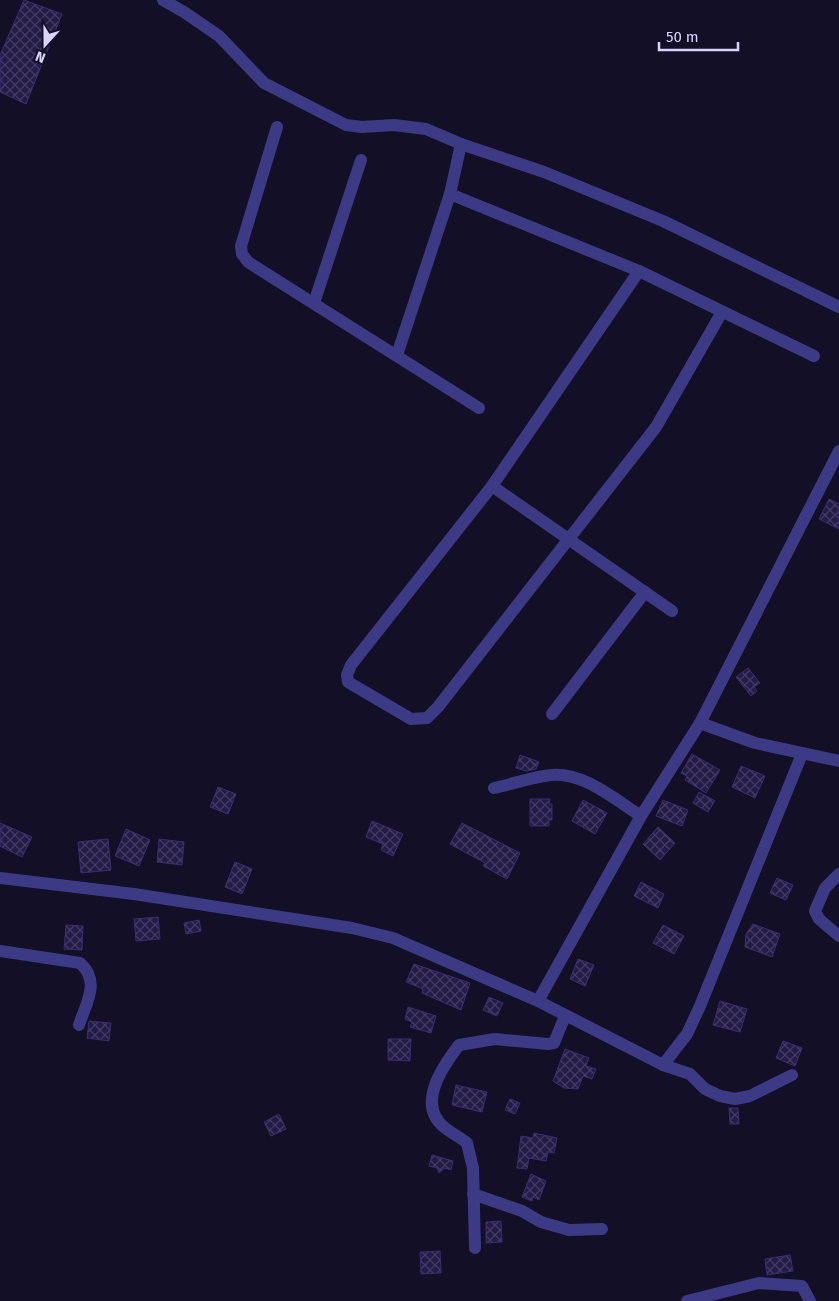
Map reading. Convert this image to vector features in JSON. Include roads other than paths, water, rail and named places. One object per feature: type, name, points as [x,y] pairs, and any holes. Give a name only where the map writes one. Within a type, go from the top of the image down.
[{"type":"street","points":[[163,0],[218,36],[264,83],[332,119],[346,125],[362,127],[394,125],[426,129],[461,144],[544,172],[664,221],[839,307]]},
{"type":"street","points":[[277,127],[241,246],[242,254],[248,262],[480,408]]},
{"type":"street","points":[[397,354],[450,194],[461,144]]},
{"type":"street","points":[[314,303],[361,160]]},
{"type":"street","points":[[450,194],[639,271],[814,356]]},
{"type":"street","points":[[639,271],[492,486],[351,665],[347,675],[348,682],[411,719],[427,718],[438,707],[656,427],[722,312]]},
{"type":"street","points":[[538,1001],[641,816],[700,723],[839,451]]},
{"type":"street","points":[[492,486],[672,612]]},
{"type":"street","points":[[552,714],[645,592]]},
{"type":"street","points":[[700,723],[736,737],[802,754],[839,761]]},
{"type":"street","points":[[663,1065],[687,1034],[700,1006],[802,754]]},
{"type":"street","points":[[494,788],[550,776],[564,775],[589,783],[641,816]]},
{"type":"street","points":[[839,874],[825,888],[815,911],[819,919],[839,936]]},
{"type":"street","points":[[0,878],[134,894],[374,932],[393,938],[538,1001],[663,1065],[690,1074],[705,1089],[720,1096],[735,1099],[750,1096],[792,1075]]},
{"type":"street","points":[[0,951],[80,963],[89,971],[92,979],[91,988],[79,1026]]},
{"type":"street","points":[[475,1248],[473,1168],[467,1143],[444,1127],[436,1117],[432,1103],[436,1080],[459,1045],[495,1039],[554,1043],[565,1016]]},
{"type":"street","points":[[473,1194],[522,1211],[541,1222],[569,1230],[602,1229]]},
{"type":"street","points":[[687,1301],[759,1283],[802,1286],[810,1301]]}]
